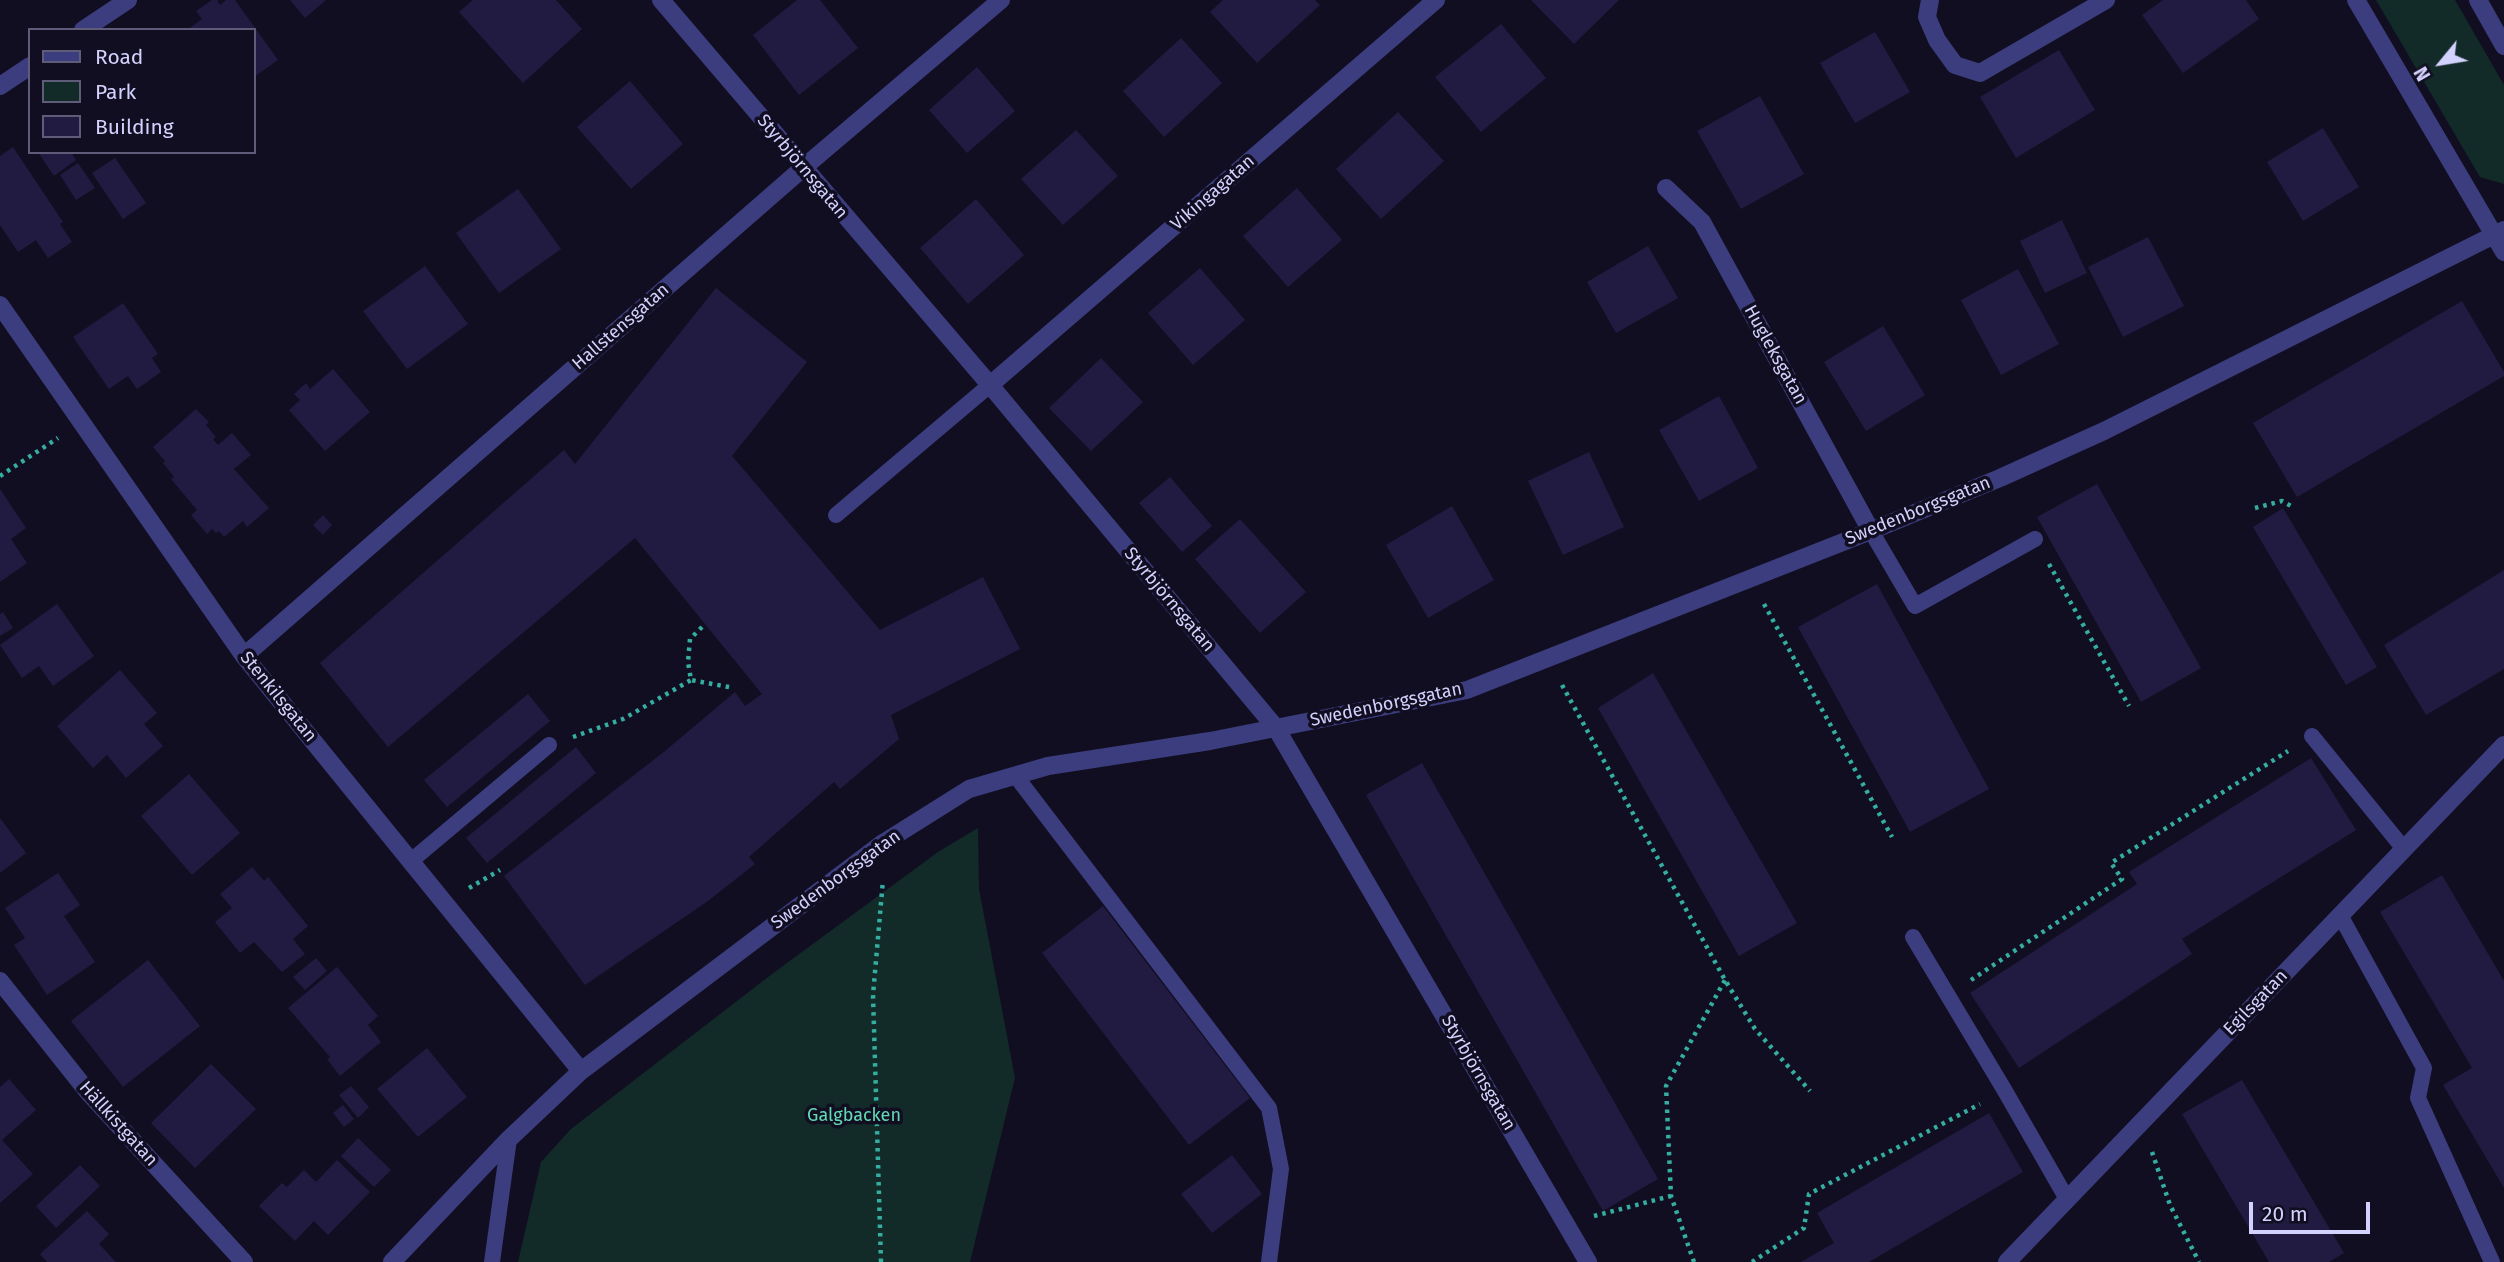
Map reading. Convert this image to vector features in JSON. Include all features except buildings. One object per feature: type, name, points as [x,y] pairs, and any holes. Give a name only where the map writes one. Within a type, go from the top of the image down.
[{"type":"street","points":[[86,28],[128,0]]},
{"type":"street","name":"Styrbjörnsgatan","points":[[661,0],[990,385],[1276,728],[1588,1262]]},
{"type":"street","name":"Hallstensgatan","points":[[244,656],[803,168],[1001,0]]},
{"type":"street","name":"Vikingagatan","points":[[990,385],[1436,0]]},
{"type":"street","points":[[1930,0],[1927,17],[1937,40],[1955,65],[1980,73],[2106,0]]},
{"type":"street","points":[[2356,0],[2499,233],[2504,252]]},
{"type":"street","points":[[2478,0],[2504,46]]},
{"type":"street","points":[[0,86],[28,67]]},
{"type":"street","name":"Hugleksgatan","points":[[1666,188],[1702,222],[1871,531]]},
{"type":"street","name":"Swedenborgsgatan","points":[[392,1262],[509,1139],[581,1071],[883,843],[969,789],[1048,766],[1276,728],[1466,690],[1871,531],[2082,442],[2499,233]]},
{"type":"street","name":"Stenkilsgatan","points":[[0,304],[244,656],[581,1071]]},
{"type":"street","name":"Egilsgatan","points":[[2007,1262],[2504,745]]},
{"type":"street","name":"Hällkistgatan","points":[[0,981],[88,1092],[244,1262]]},
{"type":"lane","points":[[836,515],[990,385]]},
{"type":"lane","points":[[1871,531],[1915,606],[2035,539]]},
{"type":"lane","points":[[2312,736],[2404,849]]},
{"type":"lane","points":[[411,861],[549,745]]},
{"type":"lane","points":[[1015,775],[1269,1108],[1281,1169],[1269,1262]]},
{"type":"lane","points":[[2340,915],[2424,1068],[2418,1098],[2492,1262]]},
{"type":"lane","points":[[1913,937],[2067,1199]]},
{"type":"lane","points":[[492,1262],[509,1139]]},
{"type":"path","points":[[0,476],[82,422]]},
{"type":"path","points":[[2255,509],[2282,501],[2292,507]]},
{"type":"path","points":[[2035,539],[2129,706]]},
{"type":"path","points":[[1750,578],[1892,837]]},
{"type":"path","points":[[691,680],[688,662],[690,639],[702,626]]},
{"type":"path","points":[[1546,657],[1725,980],[1755,1029],[1810,1091]]},
{"type":"path","points":[[549,745],[623,719],[691,680],[734,688]]},
{"type":"path","points":[[1948,996],[2122,879],[2111,863],[2312,736]]},
{"type":"path","points":[[881,1262],[873,995],[884,875]]},
{"type":"path","points":[[1694,1262],[1671,1196],[1666,1086],[1725,980]]},
{"type":"path","points":[[1752,1262],[1804,1228],[1809,1194],[2005,1090]]},
{"type":"path","points":[[2142,1122],[2170,1205],[2199,1262]]},
{"type":"path","points":[[1566,1224],[1671,1196]]},
{"type":"green space","points":[[2376,0],[2455,0],[2504,85],[2504,184],[2480,177]]},
{"type":"green space","name":"Galgbacken","points":[[978,828],[979,889],[1015,1078],[970,1262],[518,1262],[541,1162],[571,1129],[772,974],[938,852]]}]
